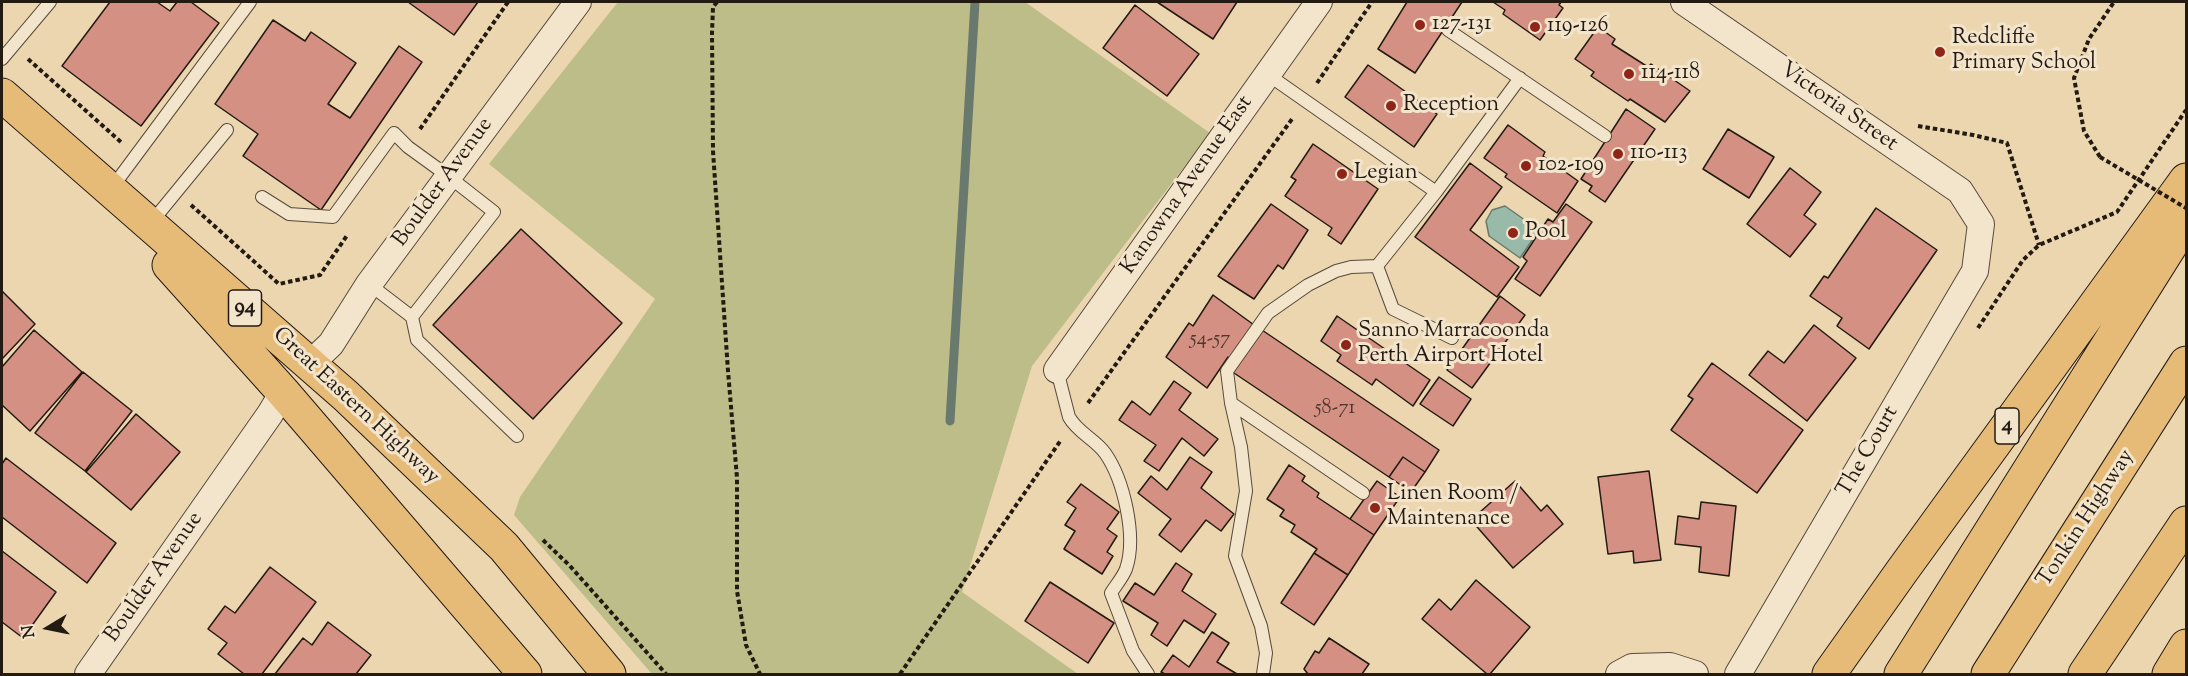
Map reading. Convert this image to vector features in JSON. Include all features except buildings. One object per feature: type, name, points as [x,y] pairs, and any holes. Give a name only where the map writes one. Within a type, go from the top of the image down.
[{"type":"highway","name":"Great Eastern Highway","points":[[2,95],[78,163],[145,229],[346,396],[504,547],[609,675]]},
{"type":"highway","name":"4","points":[[1829,675],[2187,180]]},
{"type":"highway","name":"4","points":[[1901,675],[2187,221]]},
{"type":"highway","name":"Great Eastern Highway","points":[[145,229],[525,675]]},
{"type":"highway","name":"Tonkin Highway","points":[[1988,675],[2187,363]]},
{"type":"highway","points":[[2085,675],[2187,523]]},
{"type":"highway","points":[[2169,675],[2187,646]]},
{"type":"street","name":"Boulder Avenue","points":[[309,364],[331,344],[369,285],[578,2]]},
{"type":"street","name":"Kanowna Avenue East","points":[[1057,370],[1319,2]]},
{"type":"street","name":"Victoria Street","points":[[1684,2],[1960,191],[1981,224]]},
{"type":"street","name":"The Court","points":[[1738,675],[1976,271],[1981,224]]},
{"type":"street","name":"Boulder Avenue","points":[[88,675],[283,393]]},
{"type":"street","points":[[1619,675],[1632,667],[1670,666],[1695,675]]},
{"type":"lane","points":[[2,59],[50,2]]},
{"type":"lane","points":[[108,193],[250,2]]},
{"type":"lane","points":[[1448,30],[1605,136]]},
{"type":"lane","points":[[1267,74],[1436,192]]},
{"type":"lane","points":[[1263,675],[1266,653],[1261,626],[1235,556],[1246,491],[1241,447],[1231,403],[1227,370],[1268,313],[1308,285],[1336,271],[1351,267],[1377,266],[1436,192],[1520,78]]},
{"type":"lane","points":[[145,229],[227,130]]},
{"type":"lane","points":[[262,196],[289,214],[333,217],[394,133],[408,147],[494,212],[412,317]]},
{"type":"lane","points":[[1377,266],[1393,309],[1452,338]]},
{"type":"lane","points":[[369,285],[412,317],[417,340],[518,436]]},
{"type":"lane","points":[[1057,370],[1069,417],[1073,424],[1104,451],[1118,476],[1126,506],[1129,545],[1125,569],[1111,593],[1132,651],[1148,675]]},
{"type":"lane","points":[[1231,403],[1363,493]]},
{"type":"path","points":[[408,147],[508,2]]},
{"type":"path","points":[[717,2],[713,7],[712,33],[713,151],[737,478],[737,591],[746,645],[760,675]]},
{"type":"path","points":[[900,675],[1073,424],[1305,100],[1372,2]]},
{"type":"path","points":[[2114,2],[2089,39],[2074,78],[2084,131],[2100,157],[2187,208]]},
{"type":"path","points":[[13,45],[136,155]]},
{"type":"path","points":[[1916,126],[2007,143],[2039,245],[2117,212],[2187,110]]},
{"type":"path","points":[[177,192],[279,284],[320,275],[354,226]]},
{"type":"green space","points":[[618,2],[1025,2],[1210,133],[1032,366],[962,592],[1078,674],[652,674],[514,515],[520,497],[655,299],[489,164]]},
{"type":"shaded area","name":"Pool","points":[[1505,206],[1539,230],[1520,258],[1489,236],[1486,221],[1492,210]]},
{"type":"waterway","points":[[950,421],[975,2]]},
{"type":"place","name":"127-131","points":[[1420,25]]},
{"type":"place","name":"119-126","points":[[1535,27]]},
{"type":"place","name":"Redcliffe Primary School","points":[[1940,52]]},
{"type":"place","name":"114-118","points":[[1629,74]]},
{"type":"place","name":"Reception","points":[[1391,106]]},
{"type":"place","name":"110-113","points":[[1618,154]]},
{"type":"place","name":"102-109","points":[[1526,166]]},
{"type":"place","name":"Legian","points":[[1342,174]]},
{"type":"place","name":"Pool","points":[[1513,233]]},
{"type":"place","name":"Sanno Marracoonda Perth Airport Hotel","points":[[1346,345]]},
{"type":"place","name":"Linen Room / Maintenance","points":[[1375,508]]}]
